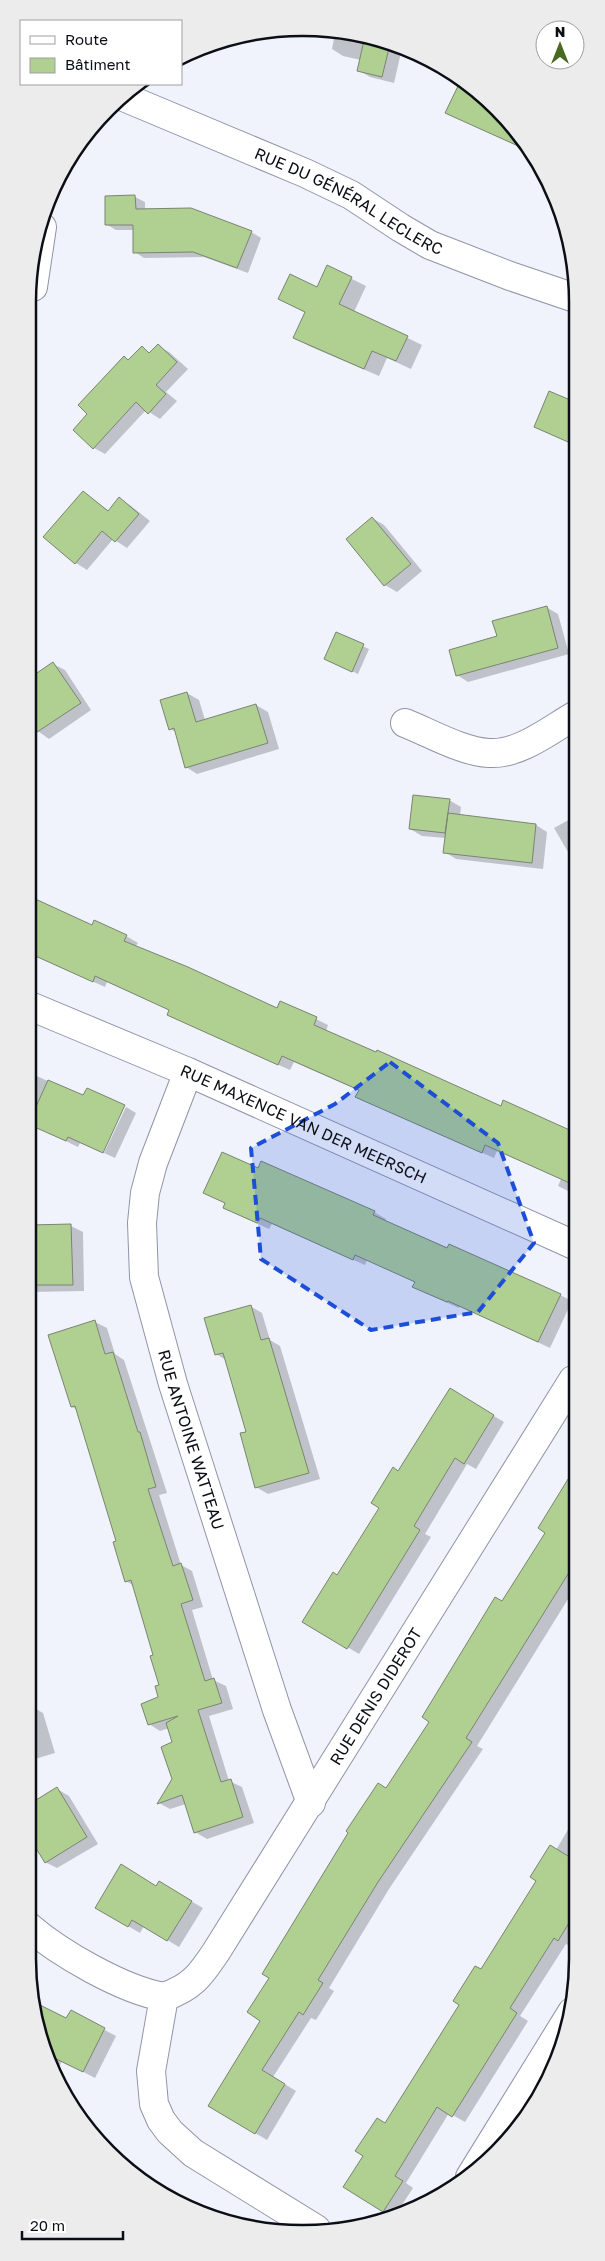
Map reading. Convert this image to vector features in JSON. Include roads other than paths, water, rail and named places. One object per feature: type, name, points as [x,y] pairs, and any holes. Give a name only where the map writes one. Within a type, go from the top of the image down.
[{"type":"street","name":"RUE DU GÉNÉRAL LECLERC","points":[[130,100],[305,173],[351,195],[430,245],[510,276],[569,296]]},
{"type":"street","points":[[405,723],[474,751],[491,754],[522,746],[569,719]]},
{"type":"street","name":"RUE MAXENCE VAN DER MEERSCH","points":[[36,1009],[188,1072],[569,1243]]},
{"type":"street","name":"RUE ANTOINE WATTEAU","points":[[188,1072],[153,1163],[145,1193],[142,1223],[144,1277],[179,1403],[277,1710],[310,1803]]},
{"type":"street","name":"RUE DENIS DIDEROT","points":[[164,1997],[189,1986],[199,1978],[569,1386]]},
{"type":"street","points":[[36,1932],[119,1983],[145,1994],[164,1997],[152,2071],[154,2104],[161,2120],[170,2132],[192,2153],[309,2225]]},
{"type":"street","points":[[485,2152],[558,2035]]}]
